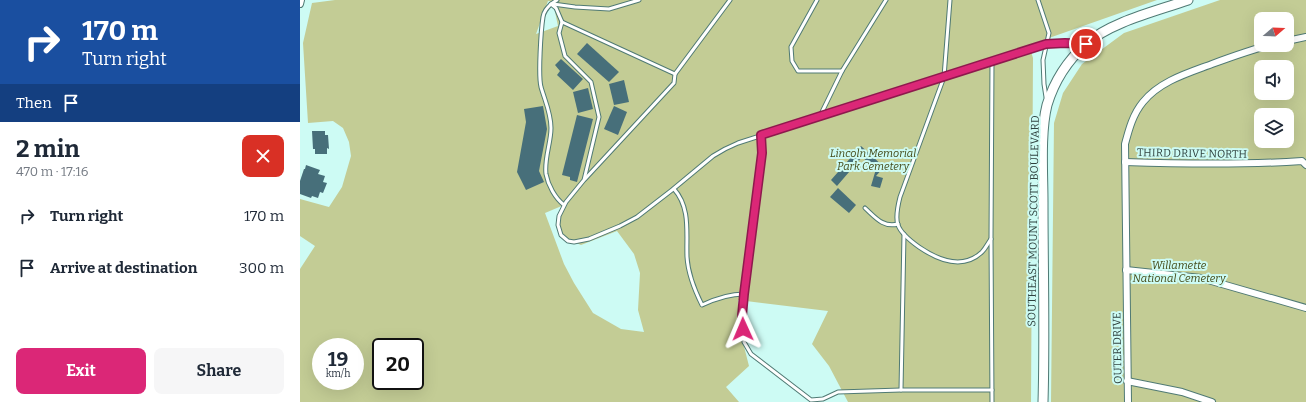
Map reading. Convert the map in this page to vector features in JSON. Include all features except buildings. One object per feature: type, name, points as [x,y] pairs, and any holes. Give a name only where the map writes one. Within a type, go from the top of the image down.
[{"type":"main road","name":"SOUTHEAST MOUNT SCOTT BOULEVARD","points":[[1043,402],[1044,128],[1048,104],[1053,89],[1070,61],[1086,44],[1094,38],[1112,27],[1188,0]]},
{"type":"street","points":[[300,4],[301,0]]},
{"type":"street","points":[[1294,40],[1306,37]]},
{"type":"street","name":"OUTER DRIVE","points":[[1128,402],[1125,144],[1129,127],[1143,102],[1152,93],[1165,84],[1182,75],[1254,50]]},
{"type":"street","name":"THIRD DRIVE NORTH","points":[[1125,162],[1240,164],[1302,161],[1306,165]]},
{"type":"street","points":[[1126,270],[1201,278],[1306,308]]},
{"type":"street","points":[[1127,381],[1182,392],[1212,402]]},
{"type":"lane","points":[[557,0],[551,2],[546,8],[543,16],[540,86],[549,109],[551,121],[546,176],[558,201],[564,205]]},
{"type":"lane","points":[[551,2],[575,7],[609,9],[639,0]]},
{"type":"lane","points":[[730,0],[675,74],[674,83],[584,180],[564,205],[559,216],[558,226],[561,235],[568,240],[574,242],[582,241],[620,226],[637,217],[674,189],[713,156],[725,149],[761,135],[1046,44],[1086,44]]},
{"type":"lane","points":[[817,0],[791,47],[792,61],[798,71],[842,71]]},
{"type":"lane","points":[[820,116],[842,71],[886,0]]},
{"type":"lane","points":[[950,0],[944,77],[900,197],[897,212],[898,224],[904,234],[915,244],[931,255],[950,262],[963,261],[976,256],[983,251],[991,239]]},
{"type":"lane","points":[[1038,0],[1049,33],[1043,60],[1044,84],[1048,104]]},
{"type":"lane","points":[[551,2],[556,8],[562,22],[560,33],[565,56],[591,82],[599,117],[584,180]]},
{"type":"lane","points":[[562,22],[675,74]]},
{"type":"lane","points":[[992,61],[992,402]]},
{"type":"lane","points":[[761,135],[762,153],[742,316],[744,342],[751,354],[810,400],[823,399],[838,392],[992,390]]},
{"type":"lane","points":[[674,189],[679,194],[684,206],[687,222],[687,259],[696,293],[702,304],[719,297],[733,294],[744,294]]},
{"type":"lane","points":[[865,208],[884,224],[890,226],[898,224]]},
{"type":"lane","points":[[901,390],[904,234]]},
{"type":"green space","name":"Lincoln Memorial Park Cemetery","points":[[335,0],[1157,0],[1029,45],[1033,58],[1031,402],[848,402],[829,366],[812,344],[828,311],[738,300],[738,323],[749,366],[726,387],[739,402],[300,402],[300,269],[315,246],[300,236],[300,199],[329,207],[342,187],[351,156],[349,142],[343,128],[333,121],[308,123],[303,43],[312,3]],"holes":[[[548,1],[553,2],[558,26],[536,34]],[[564,205],[556,220],[560,236],[581,245],[617,231],[634,254],[640,273],[638,310],[644,332],[621,329],[593,313],[574,283],[564,264],[545,213]]]},
{"type":"green space","name":"Willamette National Cemetery","points":[[1220,0],[1306,0],[1306,402],[1051,402],[1054,123],[1063,93],[1082,64],[1124,33]]},
{"type":"route","points":[[743,329],[742,316],[744,294],[762,153],[761,135],[1046,44],[1086,44]]}]
